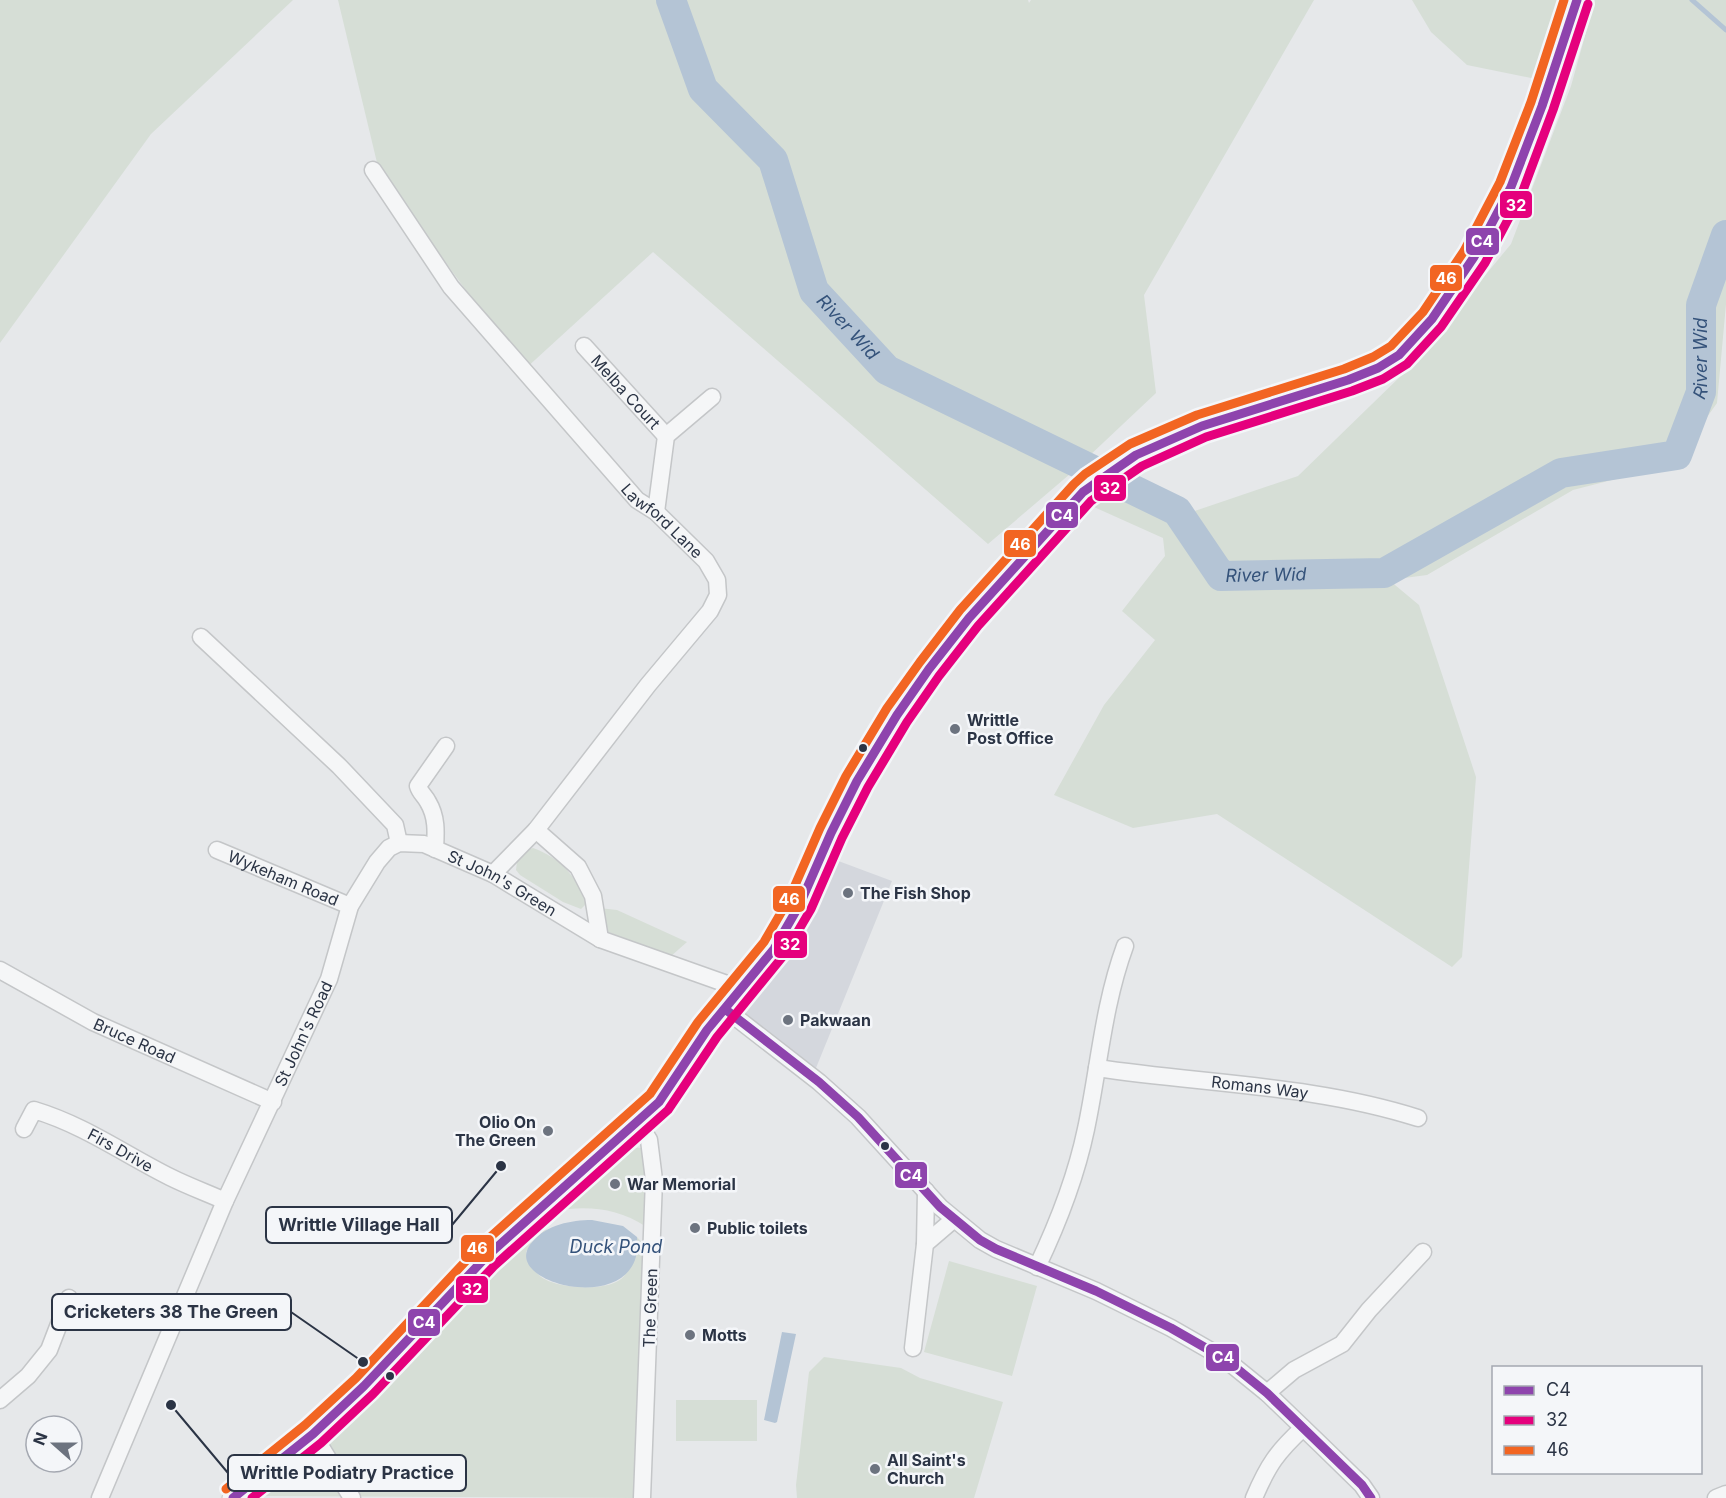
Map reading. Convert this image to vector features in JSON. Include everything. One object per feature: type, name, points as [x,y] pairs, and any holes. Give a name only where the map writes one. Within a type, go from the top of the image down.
[{"type":"street","points":[[233,1498],[313,1434],[384,1366],[486,1257],[659,1102],[707,1030],[774,950],[800,903],[857,781],[906,702],[969,618],[1054,522],[1092,484],[1136,455],[1202,426],[1348,380],[1378,368],[1399,355],[1412,342],[1432,319],[1474,257],[1511,187],[1542,106],[1577,0]]},
{"type":"street","name":"Lawford Lane","points":[[373,170],[451,287],[637,500],[656,512],[706,561],[717,580],[718,596],[710,611],[648,685],[536,830],[493,874]]},
{"type":"street","name":"Melba Court","points":[[584,346],[666,436]]},
{"type":"street","name":"Melba Court","points":[[656,512],[666,436],[712,397]]},
{"type":"street","points":[[201,637],[363,791],[395,825],[399,843]]},
{"type":"street","points":[[435,849],[436,822],[429,803],[418,786],[446,746]]},
{"type":"street","points":[[536,830],[578,867],[593,896],[600,939]]},
{"type":"street","name":"St John's Green","points":[[399,843],[424,844],[493,874],[600,939],[733,1000],[858,1117],[953,1220],[980,1240],[1096,1291],[1210,1348],[1267,1393],[1362,1485],[1371,1498]]},
{"type":"street","name":"St John's Road","points":[[100,1498],[225,1201],[329,979],[350,906],[377,862],[389,848],[399,843]]},
{"type":"street","name":"Wykeham Road","points":[[217,850],[350,906]]},
{"type":"street","points":[[1037,1267],[1051,1238],[1079,1160],[1112,987],[1125,946]]},
{"type":"street","name":"Bruce Road","points":[[0,970],[93,1022],[273,1102]]},
{"type":"street","name":"Romans Way","points":[[1097,1068],[1154,1077],[1327,1096],[1384,1107],[1418,1118]]},
{"type":"street","name":"Firs Drive","points":[[24,1129],[34,1110],[56,1116],[83,1128],[170,1177],[225,1201]]},
{"type":"street","name":"The Green","points":[[638,1122],[649,1140],[654,1180],[642,1498]]},
{"type":"street","points":[[913,1348],[925,1244],[926,1191]]},
{"type":"street","points":[[925,1244],[953,1220]]},
{"type":"street","points":[[1267,1393],[1294,1370],[1342,1344],[1369,1310],[1423,1252]]},
{"type":"street","points":[[0,1400],[28,1376],[49,1350],[69,1298]]},
{"type":"street","points":[[1254,1498],[1266,1470],[1280,1448],[1303,1428]]},
{"type":"street","points":[[313,1434],[352,1498]]},
{"type":"street","points":[[1716,1498],[1726,1494]]},
{"type":"shaded area","points":[[0,0],[293,0],[151,134],[0,343]]},
{"type":"shaded area","points":[[338,0],[1028,0],[1029,3],[1031,0],[1314,0],[1144,295],[1156,393],[1070,474],[988,544],[653,252],[524,370],[379,171]]},
{"type":"shaded area","points":[[1412,0],[1563,0],[1536,79],[1467,65],[1431,32]]},
{"type":"shaded area","points":[[1595,0],[1726,0],[1726,304],[1717,403],[1674,464],[1573,490],[1427,575],[1389,580],[1419,605],[1476,777],[1462,957],[1452,967],[1217,814],[1133,828],[1054,795],[1104,705],[1155,640],[1122,611],[1165,556],[1163,538],[1085,503],[1111,485],[1174,518],[1298,476],[1407,370],[1511,244],[1571,86]]},
{"type":"shaded area","points":[[533,848],[551,857],[573,877],[586,904],[581,909],[563,902],[520,875],[516,870],[522,852]]},
{"type":"shaded area","points":[[825,856],[892,881],[816,1068],[736,1008]]},
{"type":"shaded area","points":[[599,908],[617,910],[687,942],[670,957],[601,929]]},
{"type":"shaded area","points":[[632,1147],[641,1148],[645,1161],[645,1226],[624,1215],[590,1208],[554,1211],[616,1157]]},
{"type":"shaded area","points":[[548,1229],[533,1240],[526,1252],[540,1276],[557,1284],[596,1287],[618,1281],[629,1268],[637,1237],[644,1245],[634,1498],[260,1496],[365,1403],[426,1339],[483,1273],[528,1237]]},
{"type":"shaded area","points":[[949,1261],[1037,1286],[1012,1376],[924,1352]]},
{"type":"shaded area","points":[[824,1357],[901,1368],[920,1378],[1003,1402],[974,1498],[797,1498],[796,1485],[809,1372]]},
{"type":"shaded area","points":[[676,1400],[757,1400],[757,1441],[676,1441]]},
{"type":"water","name":"Duck Pond","points":[[592,1220],[623,1226],[637,1237],[634,1263],[619,1279],[598,1287],[573,1287],[551,1281],[533,1270],[526,1257],[533,1241],[545,1231],[560,1224]]},
{"type":"water","points":[[782,1332],[796,1334],[775,1423],[764,1420]]},
{"type":"waterway","name":"River Wid","points":[[671,0],[703,89],[773,160],[814,291],[887,370],[1177,511],[1221,576],[1384,573],[1561,473],[1677,455],[1701,392],[1701,305],[1726,235]]},
{"type":"waterway","points":[[1692,0],[1726,30]]},
{"type":"transit line","name":"46","points":[[226,1489],[305,1425],[356,1378],[478,1248],[650,1094],[698,1022],[764,942],[789,899],[846,776],[887,708],[960,610],[1074,484],[1130,444],[1197,415],[1344,369],[1373,357],[1391,346],[1423,312],[1464,251],[1500,182],[1531,102],[1564,0]]},
{"type":"transit line","name":"C4","points":[[233,1498],[313,1434],[364,1386],[486,1257],[659,1102],[707,1030],[774,949],[800,904],[857,781],[897,715],[969,618],[1083,492],[1136,455],[1202,426],[1348,380],[1378,368],[1399,355],[1432,319],[1474,257],[1511,187],[1542,106],[1577,0]]},
{"type":"transit line","name":"32","points":[[252,1498],[321,1443],[373,1394],[494,1266],[668,1110],[717,1037],[784,955],[811,909],[842,838],[868,787],[907,722],[978,626],[1091,501],[1142,466],[1206,437],[1383,379],[1407,364],[1441,327],[1485,263],[1522,193],[1553,110],[1588,4]]},
{"type":"transit line","name":"C4","points":[[725,1009],[819,1082],[858,1117],[940,1207],[980,1240],[1096,1291],[1171,1328],[1225,1359],[1267,1393],[1362,1485],[1371,1498]]},
{"type":"place","name":"Writtle Post Office","points":[[955,729]]},
{"type":"place","name":"The Fish Shop","points":[[848,893]]},
{"type":"place","name":"Pakwaan","points":[[788,1020]]},
{"type":"place","name":"Olio On The Green","points":[[548,1131]]},
{"type":"place","name":"Writtle Village Hall","points":[[501,1166]]},
{"type":"place","name":"War Memorial","points":[[615,1184]]},
{"type":"place","name":"Public toilets","points":[[695,1228]]},
{"type":"place","name":"Motts","points":[[690,1335]]},
{"type":"place","name":"Cricketers 38 The Green","points":[[363,1362]]},
{"type":"place","name":"Writtle Podiatry Practice","points":[[171,1405]]},
{"type":"place","name":"All Saint's Church","points":[[875,1469]]}]
